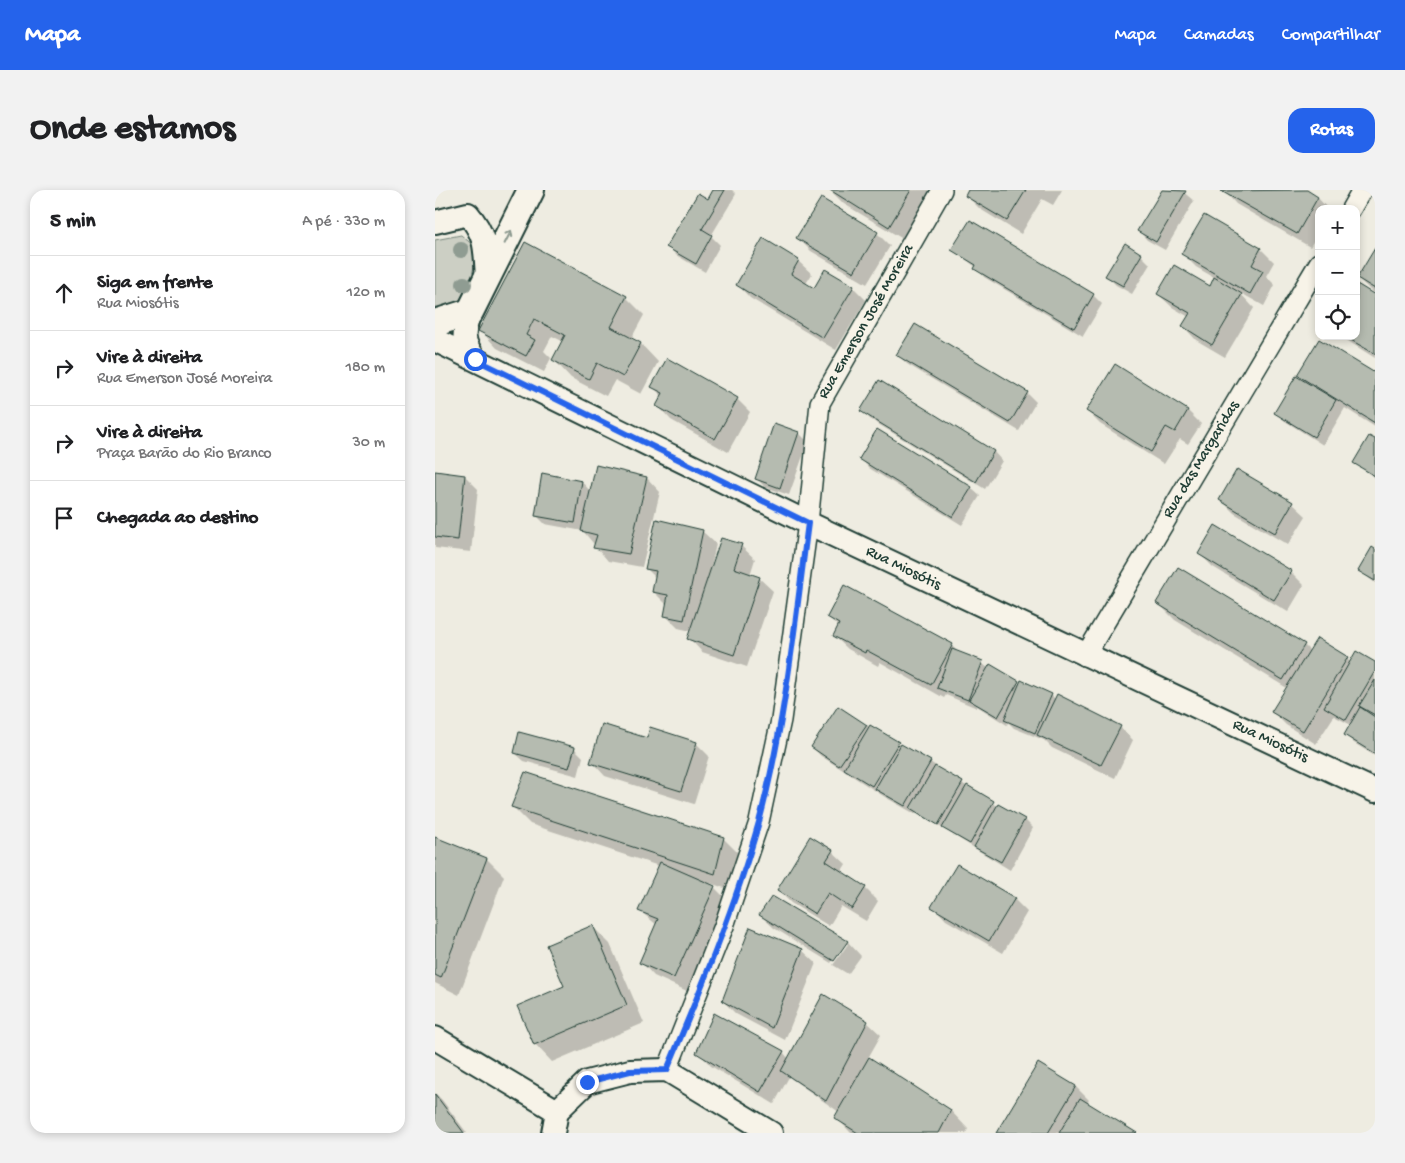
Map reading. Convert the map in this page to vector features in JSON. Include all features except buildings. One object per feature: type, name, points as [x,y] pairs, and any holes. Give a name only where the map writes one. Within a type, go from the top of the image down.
[{"type":"main road","points":[[435,323],[470,312],[531,190]]},
{"type":"street","name":"Rua Emerson José Moreira","points":[[667,1070],[724,926],[759,822],[781,720],[808,523],[819,404],[942,190]]},
{"type":"street","points":[[1353,205],[1362,190]]},
{"type":"street","points":[[435,222],[468,214],[480,227],[485,241],[487,278]]},
{"type":"street","name":"Rua das Margaridas","points":[[1085,656],[1315,270]]},
{"type":"street","points":[[470,312],[463,332],[464,343],[475,359]]},
{"type":"street","name":"Rua Miosótis","points":[[435,340],[1085,656],[1375,791]]},
{"type":"street","points":[[435,1038],[555,1122],[587,1082],[630,1071],[667,1070],[771,1133]]},
{"type":"shaded area","points":[[461,235],[474,246],[474,268],[471,279],[467,289],[455,305],[446,311],[435,314],[435,240]]},
{"type":"route","points":[[475,359],[808,523],[781,720],[759,822],[724,926],[692,1009],[667,1070],[630,1071],[587,1082]]}]
